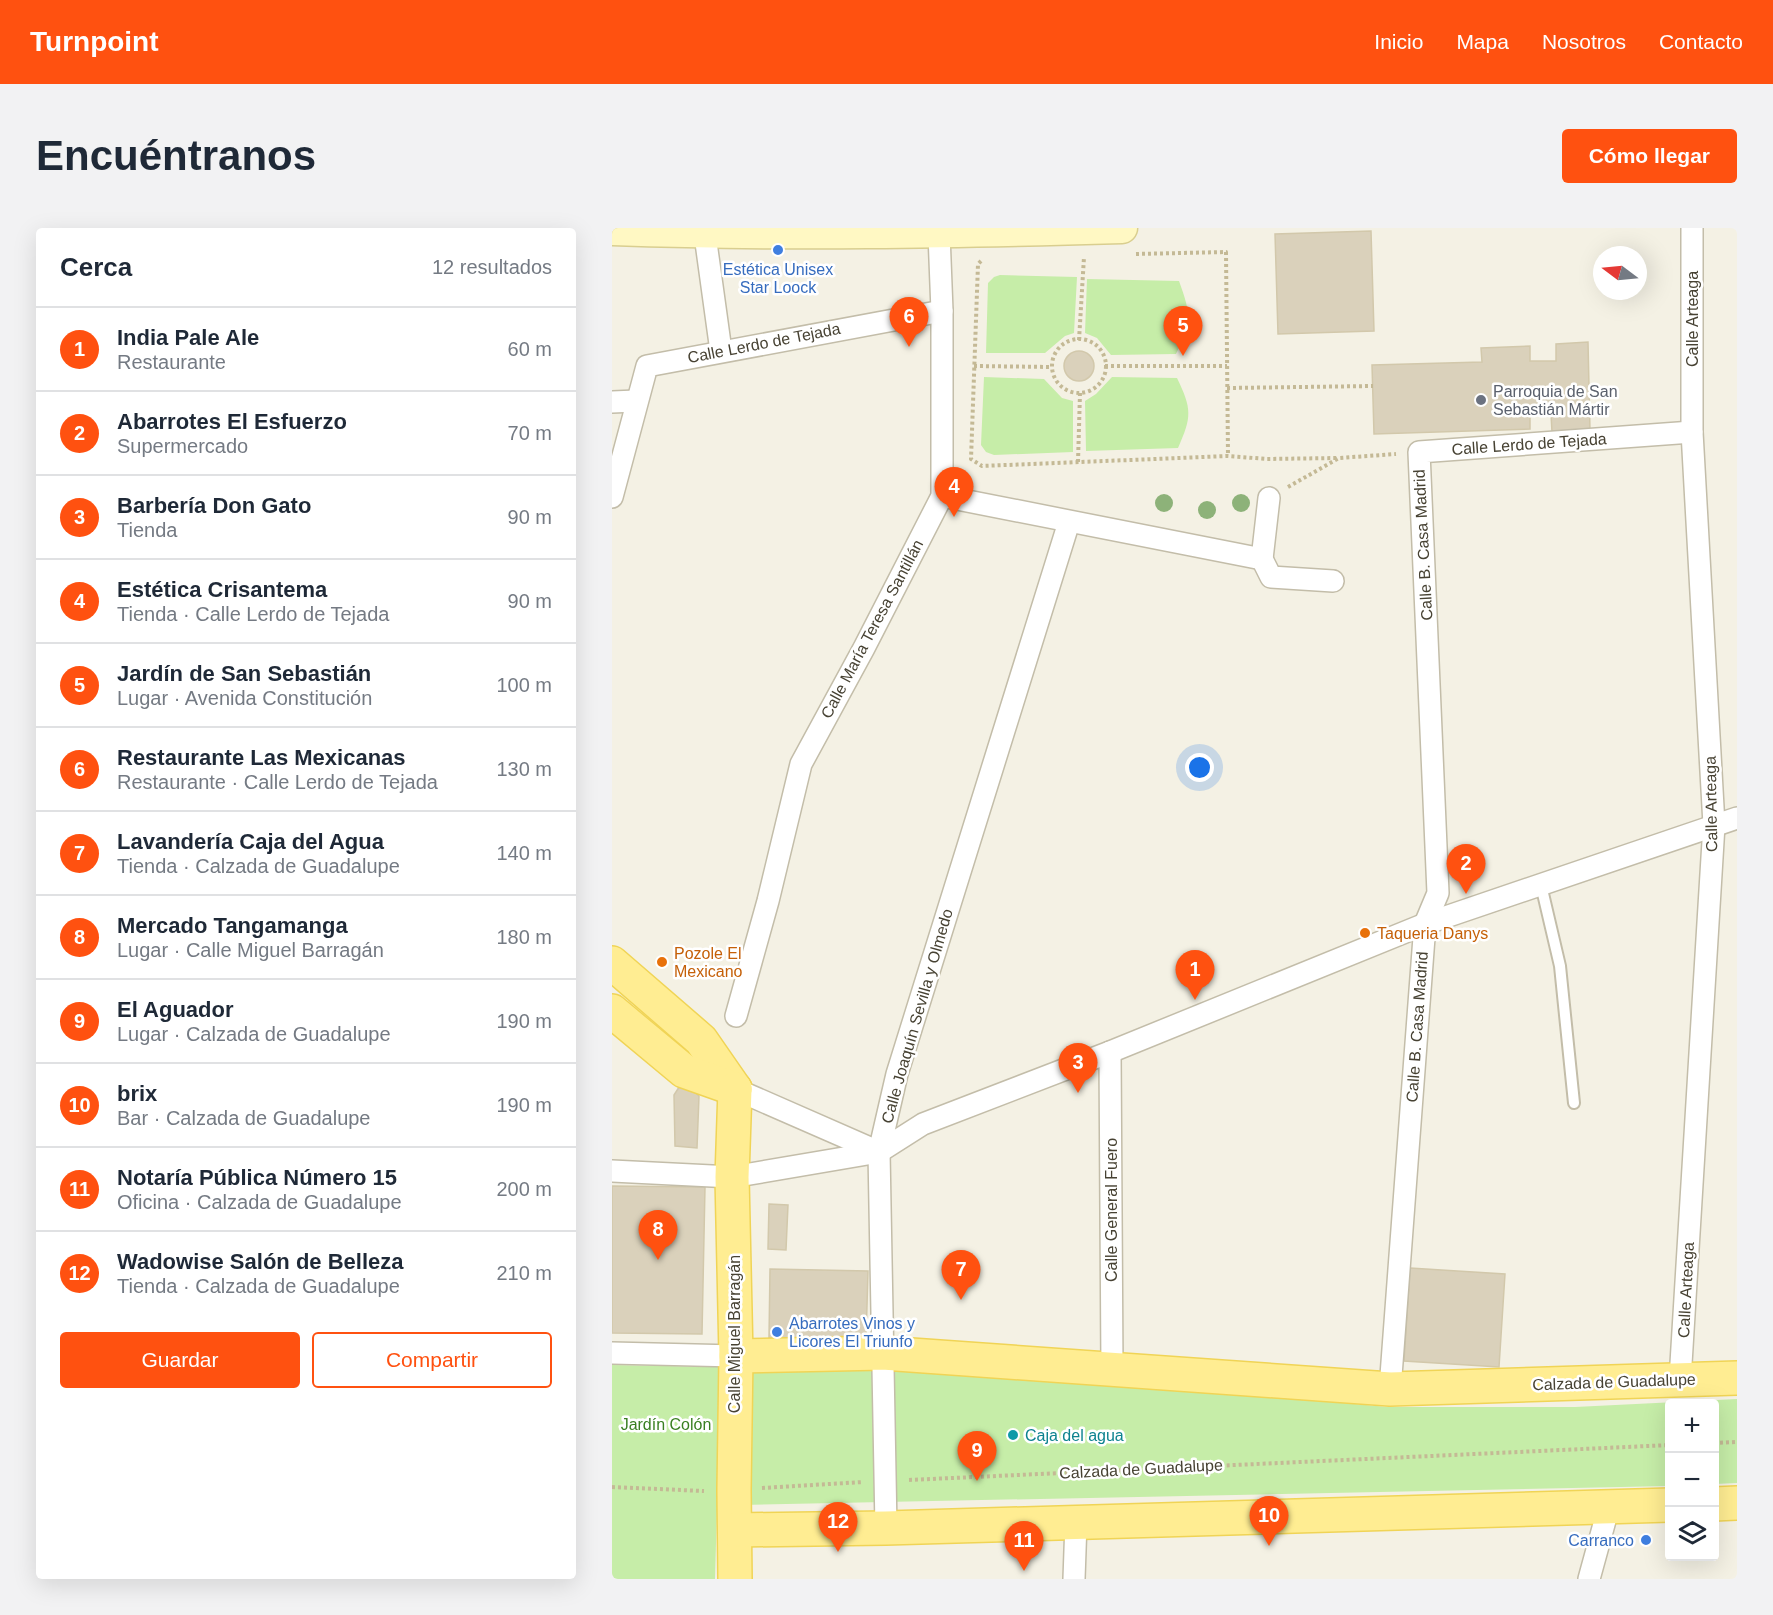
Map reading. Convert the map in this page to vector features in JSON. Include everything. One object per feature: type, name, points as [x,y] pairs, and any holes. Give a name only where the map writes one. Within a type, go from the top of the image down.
[{"type":"main road","points":[[612,230],[939,234],[1127,241]]},
{"type":"main road","points":[[612,963],[701,1040],[735,1089]]},
{"type":"main road","points":[[612,1011],[684,1071],[735,1089]]},
{"type":"main road","name":"Calle Miguel Barragán","points":[[735,1089],[732,1176],[736,1356],[735,1579]]},
{"type":"main road","name":"Calzada de Guadalupe","points":[[736,1356],[883,1353],[1390,1389],[1737,1378]]},
{"type":"main road","points":[[1719,1504],[1737,1503]]},
{"type":"main road","points":[[735,1530],[886,1528],[1665,1505]]},
{"type":"street","name":"Calle Arteaga","points":[[1680,1380],[1714,825],[1692,432],[1692,228]]},
{"type":"street","points":[[704,231],[721,351]]},
{"type":"street","name":"Calle María Teresa Santillán","points":[[736,1016],[768,901],[801,764],[942,496],[942,311],[939,234]]},
{"type":"street","name":"Calle Lerdo de Tejada","points":[[636,401],[647,366],[942,311]]},
{"type":"street","points":[[612,402],[636,401],[612,497]]},
{"type":"street","name":"Calle Lerdo de Tejada","points":[[1419,452],[1692,432]]},
{"type":"street","name":"Calle B. Casa Madrid","points":[[1390,1389],[1425,924],[1438,893],[1419,452]]},
{"type":"street","points":[[942,496],[1262,559]]},
{"type":"street","points":[[1269,498],[1262,559],[1271,577],[1333,581]]},
{"type":"street","name":"Calle Joaquín Sevilla y Olmedo","points":[[886,1528],[879,1152],[897,1074],[1069,522]]},
{"type":"street","points":[[612,1171],[732,1176],[879,1152],[923,1124],[1110,1052],[1425,924],[1737,818]]},
{"type":"street","name":"Calle General Fuero","points":[[1110,1052],[1112,1369]]},
{"type":"street","points":[[735,1089],[879,1152]]},
{"type":"street","points":[[612,1353],[736,1356]]},
{"type":"street","points":[[1589,1579],[1609,1506]]},
{"type":"street","points":[[1074,1579],[1076,1522]]},
{"type":"lane","points":[[1541,885],[1560,966],[1574,1103]]},
{"type":"path","points":[[1127,241],[1226,252],[1228,456]]},
{"type":"path","points":[[1074,255],[1084,254],[1079,340]]},
{"type":"path","points":[[987,256],[978,264],[971,459],[982,466],[1228,456],[1267,459],[1339,458],[1419,452]]},
{"type":"path","points":[[1079,340],[1091,342],[1098,347],[1103,354],[1105,366],[1102,379],[1097,386],[1080,393],[1063,388],[1057,381],[1052,368],[1059,348],[1066,343],[1079,340]]},
{"type":"path","points":[[974,366],[1052,368]]},
{"type":"path","points":[[1105,366],[1227,366]]},
{"type":"path","points":[[1227,388],[1373,386]]},
{"type":"path","points":[[1078,462],[1080,393]]},
{"type":"path","points":[[1269,498],[1339,458]]},
{"type":"path","points":[[1719,1443],[1737,1442]]},
{"type":"path","name":"Calzada de Guadalupe","points":[[612,1487],[717,1492],[885,1481],[1665,1445]]},
{"type":"green space","points":[[1000,275],[1077,277],[1074,333],[1065,336],[1045,353],[986,353],[988,283]]},
{"type":"green space","points":[[1087,279],[1179,281],[1188,310],[1188,318],[1185,334],[1176,354],[1111,355],[1097,338],[1085,333]]},
{"type":"green space","points":[[984,377],[1044,379],[1062,398],[1073,401],[1073,452],[994,455],[986,452],[981,445]]},
{"type":"green space","points":[[1112,377],[1177,378],[1188,406],[1188,420],[1178,448],[1086,451],[1085,401],[1096,394]]},
{"type":"green space","points":[[884,1362],[1388,1407],[1575,1407],[1665,1403],[1665,1486],[742,1505],[742,1369]]},
{"type":"green space","name":"Jardín Colón","points":[[612,1365],[721,1367],[715,1579],[612,1579]]},
{"type":"green space","points":[[1737,1399],[1737,1483],[1719,1484],[1719,1400]]},
{"type":"building","points":[[1371,231],[1374,331],[1278,334],[1275,234]]},
{"type":"building","name":"Parroquia de San Sebastián Mártir","points":[[1588,342],[1590,431],[1552,432],[1551,414],[1530,415],[1530,429],[1374,434],[1372,365],[1482,362],[1481,348],[1530,346],[1530,361],[1556,361],[1556,344]]},
{"type":"building","points":[[1079,351],[1090,355],[1094,366],[1090,377],[1079,381],[1068,377],[1064,366],[1068,355]]},
{"type":"building","points":[[683,1081],[699,1096],[697,1148],[675,1146],[674,1095]]},
{"type":"building","points":[[612,1186],[705,1187],[702,1334],[612,1333]]},
{"type":"building","points":[[769,1204],[788,1205],[786,1250],[768,1249]]},
{"type":"building","points":[[1410,1268],[1505,1274],[1499,1367],[1404,1361]]},
{"type":"building","points":[[770,1269],[868,1271],[866,1340],[769,1338]]},
{"type":"place","name":"Estética Unisex Star Loock","points":[[778,250]]},
{"type":"place","name":"Restaurante Las Mexicanas","points":[[909,347]]},
{"type":"place","name":"Jardín de San Sebastián","points":[[1183,356]]},
{"type":"place","name":"Parroquia de San Sebastián Mártir","points":[[1481,400]]},
{"type":"place","name":"Estética Crisantema","points":[[954,517]]},
{"type":"place","name":"Abarrotes El Esfuerzo","points":[[1466,894]]},
{"type":"place","name":"Taqueria Danys","points":[[1365,933]]},
{"type":"place","name":"Pozole El Mexicano","points":[[662,962]]},
{"type":"place","name":"India Pale Ale","points":[[1195,1000]]},
{"type":"place","name":"Barbería Don Gato","points":[[1078,1093]]},
{"type":"place","name":"Mercado Tangamanga","points":[[658,1260]]},
{"type":"place","name":"Lavandería Caja del Agua","points":[[961,1300]]},
{"type":"place","name":"Abarrotes Vinos y Licores El Triunfo","points":[[777,1332]]},
{"type":"place","name":"Caja del agua","points":[[1013,1435]]},
{"type":"place","name":"El Aguador","points":[[977,1481]]},
{"type":"place","name":"Carranco","points":[[1646,1540]]},
{"type":"place","name":"brix","points":[[1269,1546]]},
{"type":"place","name":"Wadowise Salón de Belleza","points":[[838,1552]]},
{"type":"place","name":"Notaría Pública Número 15","points":[[1024,1571]]}]
